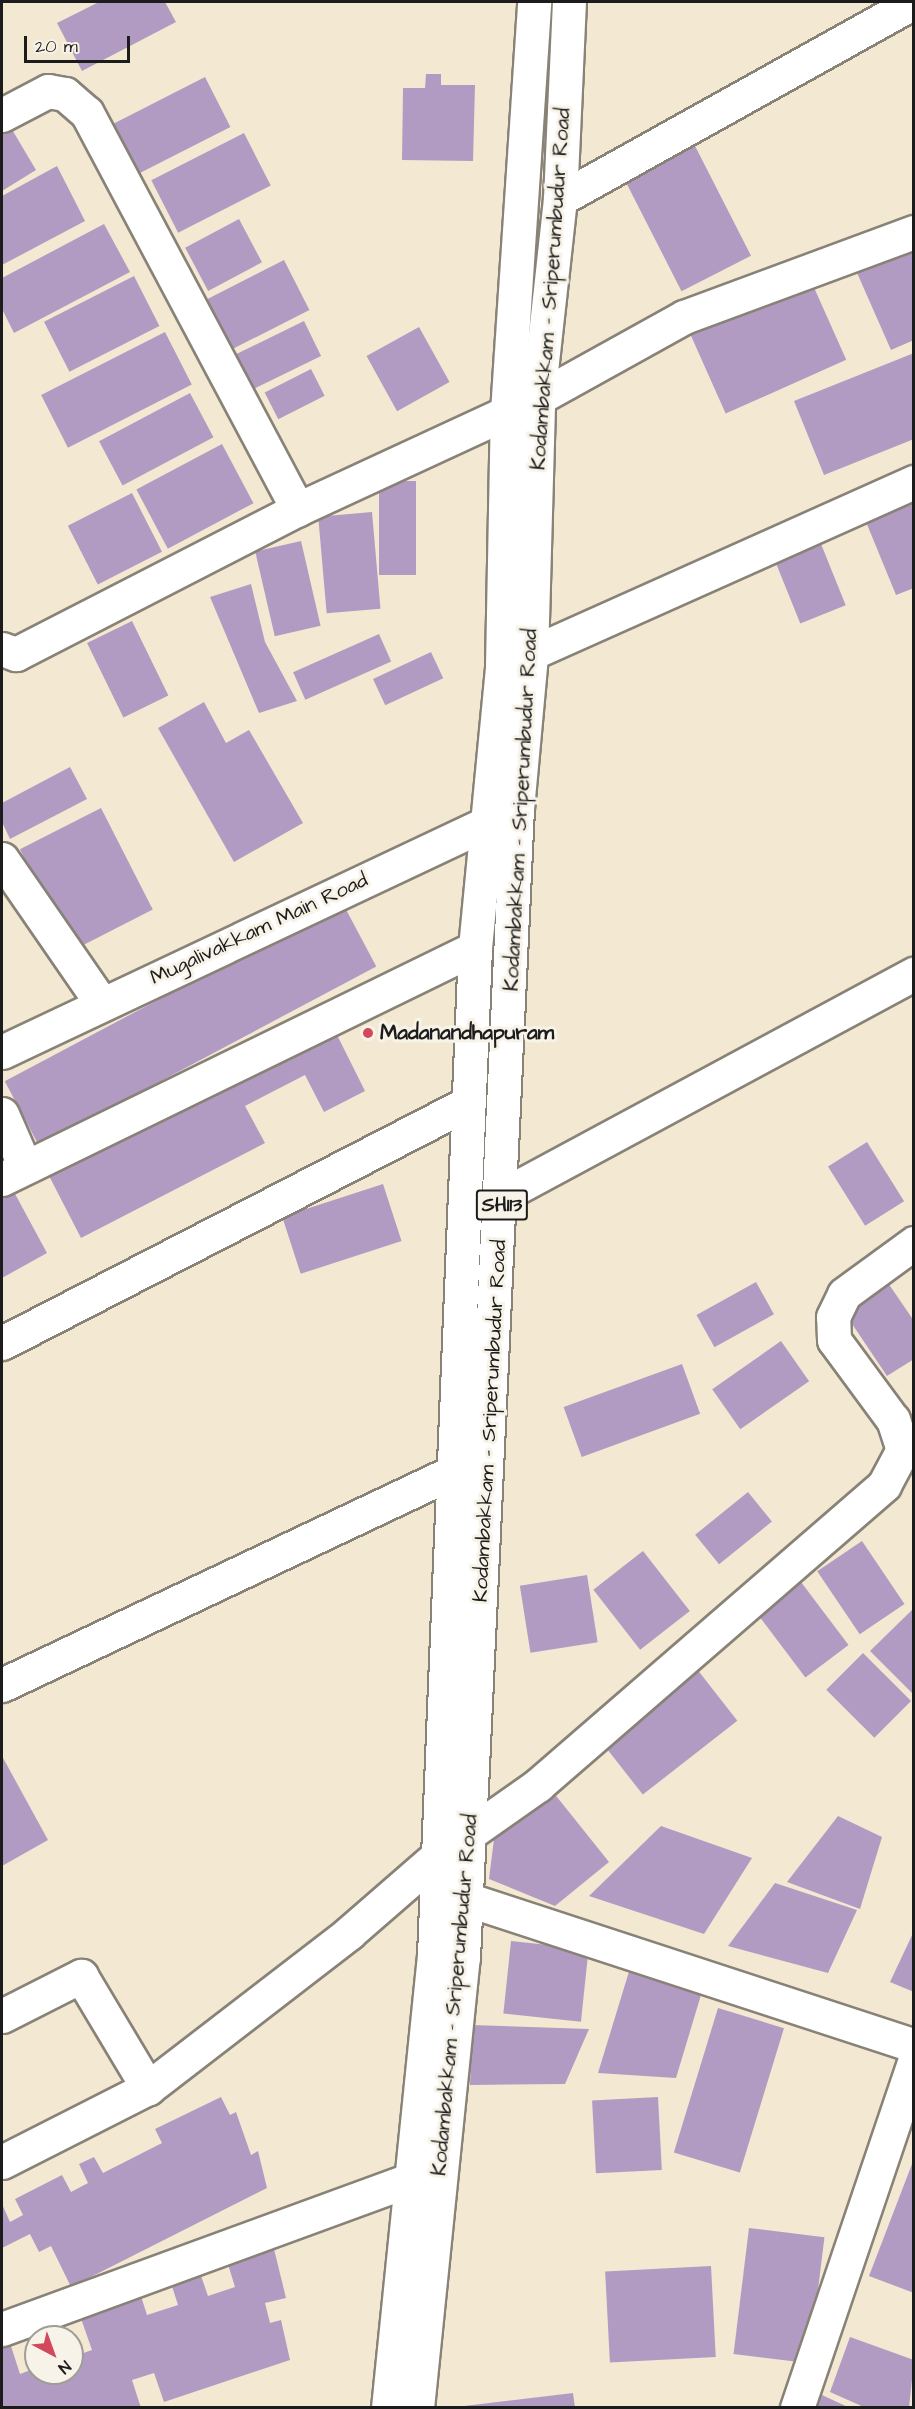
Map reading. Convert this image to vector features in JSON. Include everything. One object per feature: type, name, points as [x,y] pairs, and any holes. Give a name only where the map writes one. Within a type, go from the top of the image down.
[{"type":"street","name":"Kodambakkam – Sriperumbudur Road","points":[[388,2408],[411,2179],[452,1898],[471,1834],[484,1481],[503,1195],[517,809],[517,661],[507,412],[534,2]]},
{"type":"street","points":[[560,199],[914,2]]},
{"type":"street","name":"Kodambakkam – Sriperumbudur Road","points":[[417,2408],[452,1898],[440,1854],[450,1473],[475,948],[484,822],[517,661],[538,398],[560,199],[575,4]]},
{"type":"street","points":[[2,115],[48,91],[71,97],[87,113],[298,509]]},
{"type":"street","points":[[2,649],[16,654],[298,509],[538,398],[684,317],[914,232]]},
{"type":"street","points":[[517,661],[914,482]]},
{"type":"street","name":"Mugalivakkam Main Road","points":[[2,1052],[484,822],[517,809]]},
{"type":"street","points":[[2,859],[102,1004]]},
{"type":"street","points":[[2,1114],[13,1173],[475,948]]},
{"type":"street","points":[[503,1195],[914,974]]},
{"type":"street","points":[[2,1343],[468,1104]]},
{"type":"street","points":[[2,2162],[148,2088],[348,1933],[440,1854],[538,1785],[884,1485],[903,1450],[893,1420],[834,1340],[833,1317],[844,1294],[914,1243]]},
{"type":"street","points":[[2,1685],[450,1473]]},
{"type":"street","points":[[452,1898],[914,2045]]},
{"type":"street","points":[[2,2016],[81,1976],[148,2088]]},
{"type":"street","points":[[797,2408],[914,2063]]},
{"type":"street","points":[[2,2329],[411,2179]]},
{"type":"building","points":[[99,2],[165,2],[176,22],[82,71],[57,23]]},
{"type":"building","points":[[426,74],[441,74],[441,85],[475,85],[473,161],[402,160],[403,88],[425,88]]},
{"type":"building","points":[[205,77],[230,127],[132,177],[106,127]]},
{"type":"building","points":[[4,116],[36,170],[2,191],[2,118]]},
{"type":"building","points":[[244,133],[271,186],[178,233],[151,180]]},
{"type":"building","points":[[692,140],[751,256],[682,291],[623,175]]},
{"type":"building","points":[[57,166],[85,221],[2,265],[2,196]]},
{"type":"building","points":[[239,219],[262,262],[208,291],[185,248]]},
{"type":"building","points":[[104,224],[130,272],[14,333],[2,309],[2,278]]},
{"type":"building","points":[[914,240],[914,340],[891,350],[854,266]]},
{"type":"building","points":[[284,260],[309,310],[227,352],[201,302]]},
{"type":"building","points":[[808,274],[846,360],[726,414],[687,328]]},
{"type":"building","points":[[134,276],[159,326],[69,372],[44,322]]},
{"type":"building","points":[[304,321],[321,356],[248,392],[231,357]]},
{"type":"building","points":[[419,327],[450,382],[397,411],[367,356]]},
{"type":"building","points":[[165,332],[192,385],[68,448],[41,395]]},
{"type":"building","points":[[914,353],[914,439],[824,475],[794,401]]},
{"type":"building","points":[[311,369],[325,396],[278,419],[265,393]]},
{"type":"building","points":[[190,393],[213,437],[123,486],[99,441]]},
{"type":"building","points":[[222,444],[253,503],[168,549],[136,490]]},
{"type":"building","points":[[379,481],[416,481],[416,575],[379,575]]},
{"type":"building","points":[[132,493],[162,552],[98,584],[68,526]]},
{"type":"building","points":[[912,497],[914,588],[896,595],[864,517]]},
{"type":"building","points":[[372,512],[380,609],[327,613],[318,517]]},
{"type":"building","points":[[301,541],[321,626],[275,636],[255,552]]},
{"type":"building","points":[[821,544],[846,605],[800,624],[776,562]]},
{"type":"building","points":[[251,584],[265,642],[297,701],[259,713],[210,597]]},
{"type":"building","points":[[132,621],[168,696],[123,718],[87,643]]},
{"type":"building","points":[[379,634],[391,661],[305,700],[293,672]]},
{"type":"building","points":[[431,652],[443,678],[385,705],[373,679]]},
{"type":"building","points":[[204,702],[226,743],[249,730],[303,823],[234,862],[158,728]]},
{"type":"building","points":[[70,767],[87,799],[10,839],[2,822],[2,803]]},
{"type":"building","points":[[101,808],[153,910],[72,951],[20,849]]},
{"type":"building","points":[[342,902],[376,966],[39,1146],[5,1081]]},
{"type":"building","points":[[331,1023],[365,1091],[324,1112],[305,1075],[245,1106],[265,1143],[81,1238],[46,1170]]},
{"type":"building","points":[[867,1142],[904,1201],[865,1226],[828,1166]]},
{"type":"building","points":[[383,1184],[402,1241],[301,1274],[282,1217]]},
{"type":"building","points":[[14,1192],[47,1253],[2,1278],[2,1199]]},
{"type":"building","points":[[886,1280],[914,1321],[914,1359],[887,1376],[842,1309]]},
{"type":"building","points":[[756,1282],[774,1314],[714,1347],[697,1315]]},
{"type":"building","points":[[781,1341],[809,1381],[740,1429],[712,1389]]},
{"type":"building","points":[[682,1364],[700,1414],[582,1457],[564,1407]]},
{"type":"building","points":[[748,1492],[772,1522],[719,1564],[695,1535]]},
{"type":"building","points":[[862,1541],[904,1604],[860,1634],[817,1571]]},
{"type":"building","points":[[643,1551],[690,1611],[640,1650],[593,1590]]},
{"type":"building","points":[[587,1575],[598,1642],[530,1653],[520,1586]]},
{"type":"building","points":[[801,1582],[849,1645],[805,1678],[758,1614]]},
{"type":"building","points":[[914,1608],[914,1695],[870,1651]]},
{"type":"building","points":[[863,1653],[911,1701],[874,1738],[826,1690]]},
{"type":"building","points":[[693,1664],[737,1721],[643,1795],[598,1738]]},
{"type":"building","points":[[2,1756],[48,1840],[2,1866]]},
{"type":"building","points":[[549,1787],[609,1862],[555,1906],[489,1879],[495,1831]]},
{"type":"building","points":[[838,1816],[882,1837],[860,1909],[787,1882]]},
{"type":"building","points":[[661,1826],[752,1858],[704,1934],[589,1896]]},
{"type":"building","points":[[775,1883],[857,1910],[828,1973],[728,1946]]},
{"type":"building","points":[[914,1931],[914,1992],[890,1982]]},
{"type":"building","points":[[511,1941],[589,1949],[581,2022],[503,2014]]},
{"type":"building","points":[[631,1965],[704,1985],[676,2078],[598,2073]]},
{"type":"building","points":[[718,2008],[784,2028],[740,2173],[674,2152]]},
{"type":"building","points":[[472,2025],[589,2029],[565,2084],[470,2085]]},
{"type":"building","points":[[221,2097],[230,2115],[236,2112],[251,2155],[258,2151],[267,2188],[71,2287],[51,2246],[39,2252],[30,2234],[2,2248],[2,2204],[10,2222],[23,2215],[15,2199],[62,2175],[71,2192],[88,2183],[79,2164],[94,2157],[103,2173],[162,2143],[155,2129]]},
{"type":"building","points":[[658,2097],[662,2170],[596,2173],[592,2100]]},
{"type":"building","points":[[912,2164],[914,2165],[914,2293],[869,2276]]},
{"type":"building","points":[[749,2228],[824,2237],[809,2363],[734,2354]]},
{"type":"building","points":[[274,2249],[286,2298],[265,2303],[270,2323],[281,2320],[290,2360],[164,2402],[154,2373],[132,2380],[141,2408],[2,2408],[2,2345],[10,2343],[20,2374],[24,2372],[24,2385],[84,2385],[84,2353],[92,2350],[78,2310],[139,2290],[147,2315],[178,2305],[170,2280],[199,2270],[208,2296],[235,2287],[227,2261]]},
{"type":"building","points":[[711,2266],[716,2357],[610,2362],[605,2272]]},
{"type":"building","points":[[850,2337],[914,2360],[909,2408],[866,2408],[830,2392]]},
{"type":"building","points":[[573,2393],[575,2408],[465,2408],[464,2406]]},
{"type":"building","points":[[822,2395],[850,2408],[817,2408]]},
{"type":"place","name":"Madanandhapuram","points":[[368,1033]]}]
